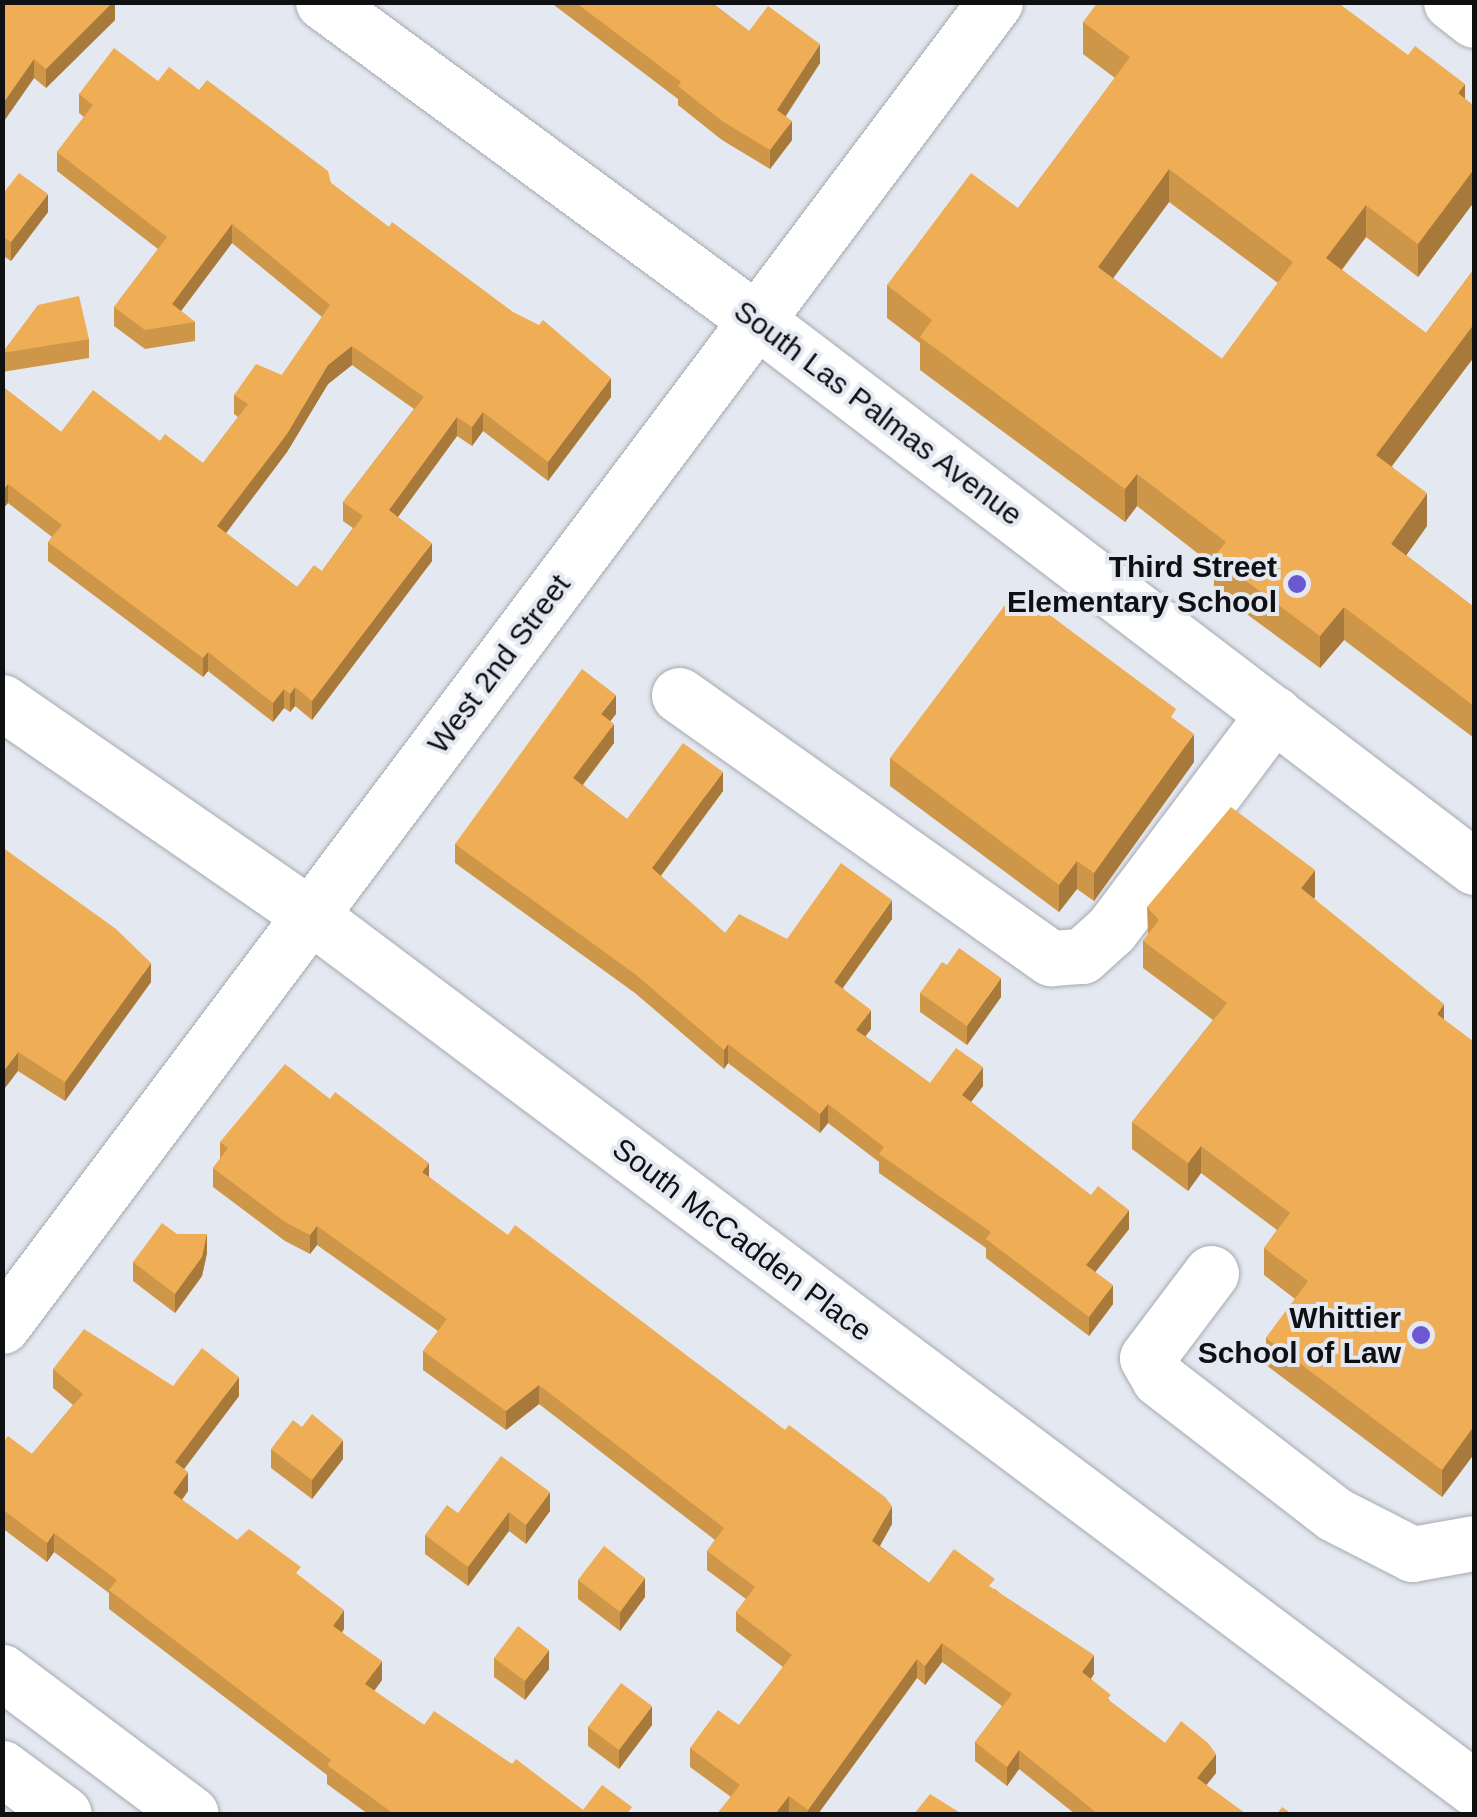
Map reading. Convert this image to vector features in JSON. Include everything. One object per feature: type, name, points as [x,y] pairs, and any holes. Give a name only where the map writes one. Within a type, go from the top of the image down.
[{"type":"street","name":"South Las Palmas Avenue","points":[[323,2],[755,319],[1474,867]]},
{"type":"street","name":"West 2nd Street","points":[[2,1326],[994,2]]},
{"type":"street","points":[[1450,2],[1474,20]]},
{"type":"street","points":[[679,695],[1050,958],[1082,956],[1111,930],[1274,714]]},
{"type":"street","name":"South McCadden Place","points":[[2,702],[311,916],[1474,1788]]},
{"type":"street","points":[[1212,1274],[1147,1358],[1159,1379],[1334,1514],[1412,1554],[1474,1543]]},
{"type":"street","points":[[2,1672],[191,1814]]},
{"type":"street","points":[[2,1768],[64,1814]]},
{"type":"building","points":[[2,2],[113,2],[46,69],[34,59],[4,102]]},
{"type":"building","points":[[575,2],[711,2],[749,31],[768,6],[820,44],[777,110],[792,121],[770,150],[722,121],[678,86],[681,82]]},
{"type":"building","points":[[1098,2],[1337,2],[1408,55],[1415,46],[1465,84],[1458,93],[1474,106],[1474,169],[1418,244],[1366,205],[1326,258],[1426,333],[1474,269],[1474,324],[1376,455],[1427,493],[1391,544],[1474,607],[1474,706],[1344,607],[1320,636],[1214,557],[1226,542],[1137,474],[1125,489],[920,337],[932,320],[887,285],[971,173],[1018,208],[1130,57],[1083,22]],"holes":[[[1169,169],[1293,262],[1222,359],[1098,267]]]},
{"type":"building","points":[[114,48],[158,81],[169,67],[199,90],[207,80],[328,171],[331,183],[389,227],[392,222],[513,312],[539,325],[543,320],[611,378],[548,462],[483,412],[472,427],[457,417],[389,510],[432,543],[312,701],[295,687],[290,694],[284,689],[273,703],[208,652],[203,658],[48,542],[62,525],[8,484],[2,491],[2,386],[61,432],[93,390],[160,441],[165,434],[203,463],[248,404],[234,395],[256,364],[282,375],[330,305],[232,224],[172,304],[195,322],[145,330],[114,307],[167,237],[57,152],[93,105],[79,94]],"holes":[[[352,346],[424,397],[343,502],[363,516],[322,571],[314,565],[297,587],[217,526],[287,434],[328,365]]]},
{"type":"building","points":[[19,173],[48,194],[11,242],[2,236],[2,195]]},
{"type":"building","points":[[79,296],[89,339],[2,353],[38,305]]},
{"type":"building","points":[[1011,597],[1034,614],[1039,607],[1176,709],[1171,717],[1194,734],[1094,873],[1077,861],[1059,885],[890,758]]},
{"type":"building","points":[[582,669],[616,695],[601,714],[614,724],[573,778],[627,819],[683,743],[723,772],[652,868],[725,933],[739,914],[787,939],[841,863],[892,900],[834,982],[871,1010],[856,1030],[930,1083],[956,1048],[983,1067],[962,1095],[1091,1195],[1098,1186],[1129,1210],[1086,1265],[1113,1285],[1089,1317],[986,1239],[991,1232],[879,1154],[884,1147],[828,1104],[820,1114],[728,1044],[724,1050],[635,974],[455,844]]},
{"type":"building","points":[[1231,807],[1315,870],[1301,888],[1444,1004],[1437,1014],[1474,1042],[1474,1426],[1442,1470],[1266,1338],[1308,1281],[1264,1248],[1290,1213],[1201,1146],[1188,1163],[1132,1122],[1227,1003],[1143,941],[1159,920],[1147,907]]},
{"type":"building","points":[[2,847],[116,929],[151,963],[65,1082],[18,1052],[2,1073]]},
{"type":"building","points":[[959,948],[1001,978],[967,1026],[920,993],[942,962],[947,965]]},
{"type":"building","points":[[285,1064],[330,1099],[335,1092],[429,1163],[422,1172],[508,1235],[515,1225],[785,1430],[789,1425],[885,1497],[892,1506],[872,1541],[929,1583],[954,1549],[995,1579],[989,1586],[1094,1655],[1082,1672],[1111,1695],[1107,1699],[1165,1743],[1181,1721],[1216,1754],[1197,1778],[1246,1814],[1098,1814],[1019,1750],[1007,1767],[975,1742],[1012,1694],[942,1643],[925,1666],[917,1659],[808,1810],[789,1796],[775,1814],[717,1814],[740,1785],[690,1748],[718,1710],[739,1725],[792,1655],[736,1612],[755,1587],[707,1551],[724,1528],[539,1385],[506,1411],[423,1351],[447,1319],[317,1226],[310,1235],[285,1222],[213,1168],[228,1148],[220,1142]]},
{"type":"building","points":[[162,1223],[177,1234],[207,1234],[202,1257],[175,1294],[133,1262]]},
{"type":"building","points":[[84,1329],[173,1386],[202,1348],[239,1377],[175,1462],[188,1472],[173,1493],[237,1540],[249,1529],[301,1567],[296,1573],[344,1610],[333,1626],[382,1661],[365,1684],[424,1725],[434,1711],[512,1764],[516,1759],[583,1810],[602,1785],[632,1807],[627,1814],[394,1814],[327,1765],[331,1760],[109,1590],[117,1580],[54,1533],[47,1543],[2,1509],[2,1444],[8,1436],[32,1454],[83,1394],[53,1369]]},
{"type":"building","points":[[312,1414],[343,1440],[312,1480],[271,1449],[293,1420],[302,1427]]},
{"type":"building","points":[[501,1456],[550,1492],[526,1525],[509,1512],[468,1567],[425,1535],[447,1505],[458,1513]]},
{"type":"building","points":[[604,1546],[645,1578],[620,1612],[578,1580]]},
{"type":"building","points":[[518,1626],[549,1650],[525,1681],[494,1658]]},
{"type":"building","points":[[621,1683],[652,1706],[619,1750],[588,1727]]},
{"type":"building","points":[[930,1794],[962,1814],[914,1814]]},
{"type":"place","name":"Third Street Elementary School","points":[[1297,584]]},
{"type":"place","name":"Whittier School of Law","points":[[1421,1335]]}]
